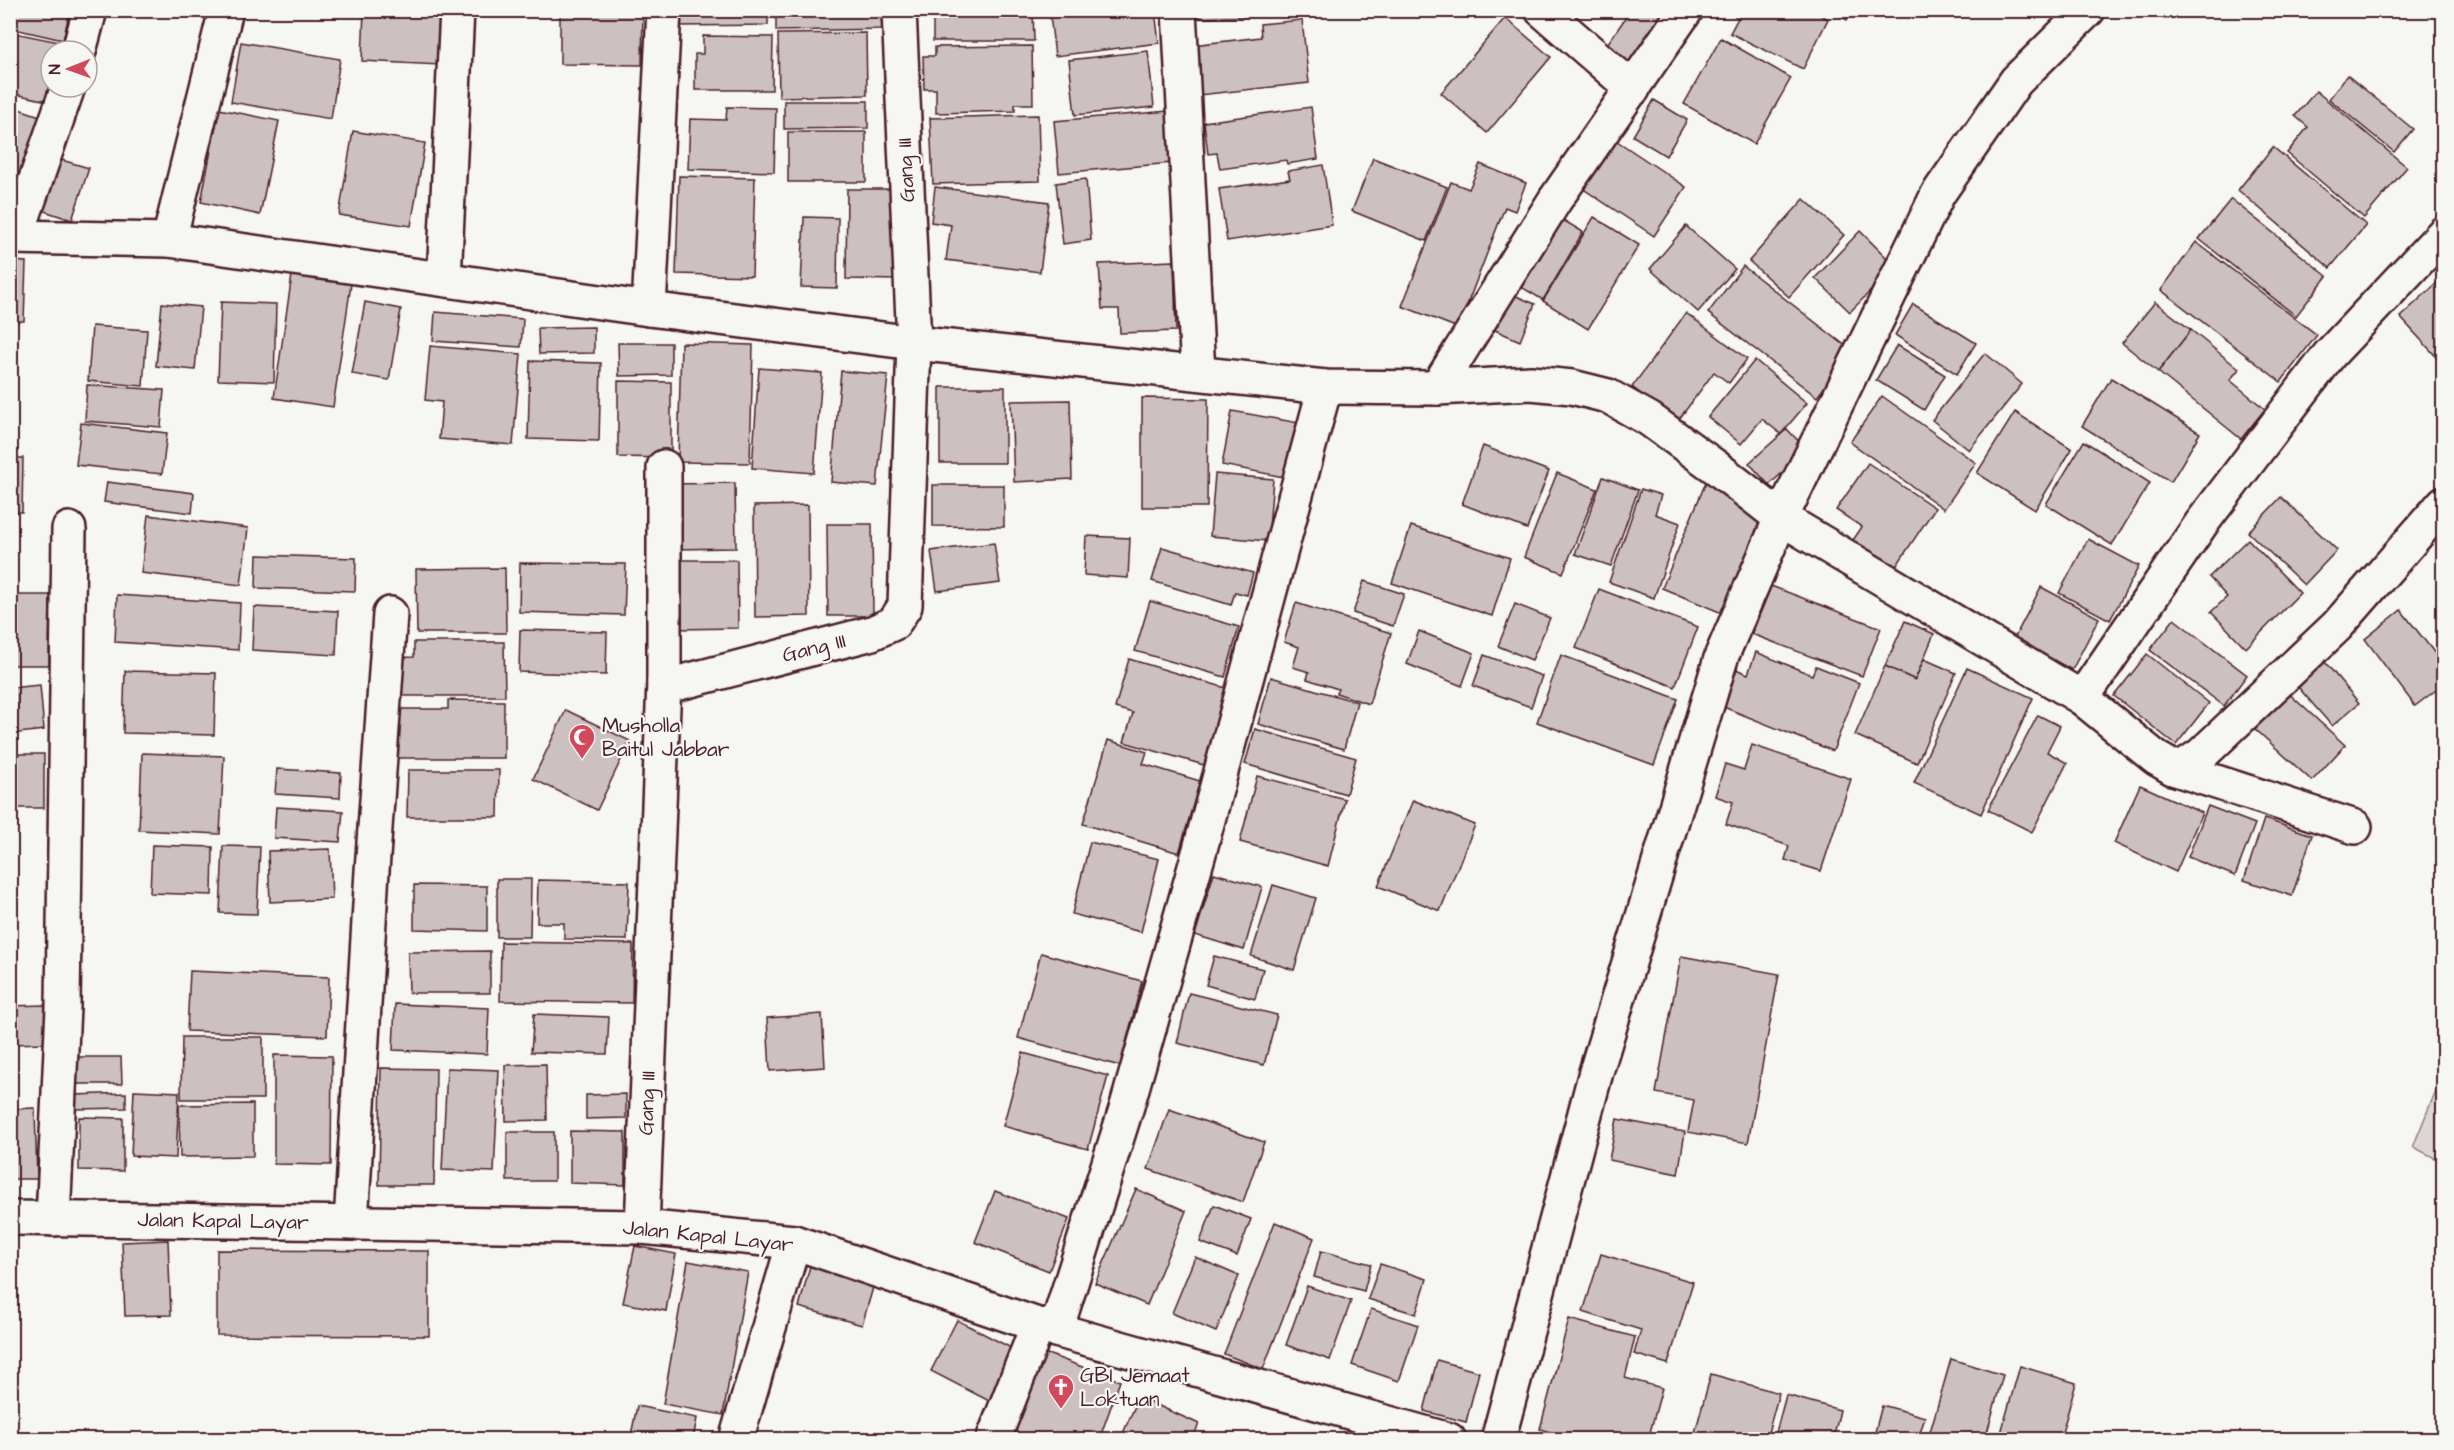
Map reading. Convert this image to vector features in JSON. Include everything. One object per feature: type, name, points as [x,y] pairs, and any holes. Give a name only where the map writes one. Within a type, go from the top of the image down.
[{"type":"street","points":[[82,39],[90,10]]},
{"type":"street","points":[[169,240],[226,10]]},
{"type":"street","points":[[444,279],[457,10]]},
{"type":"street","points":[[650,309],[664,10]]},
{"type":"street","name":"Gang III","points":[[642,1227],[664,682],[687,681],[872,633],[894,623],[905,606],[914,343],[899,10]]},
{"type":"street","points":[[1179,10],[1198,373]]},
{"type":"street","points":[[1542,10],[1633,89]]},
{"type":"street","points":[[1437,388],[1555,200],[1686,10]]},
{"type":"street","points":[[1498,1440],[1596,1072],[1719,667],[1781,518],[1938,194],[2016,81],[2088,10]]},
{"type":"street","points":[[64,99],[13,237],[169,240],[650,309],[914,343],[1325,387],[1437,388],[1531,383],[1572,387],[1608,396],[1649,419],[1781,518],[2082,698],[2156,758],[2173,768],[2355,828]]},
{"type":"street","points":[[2082,698],[2201,524],[2330,354],[2444,233]]},
{"type":"street","points":[[993,1440],[1047,1328],[1126,1106],[1199,852],[1325,387]]},
{"type":"street","points":[[664,467],[664,682]]},
{"type":"street","points":[[2173,768],[2186,765],[2201,755],[2337,626],[2444,503]]},
{"type":"street","points":[[53,1220],[63,1007],[69,530]]},
{"type":"street","points":[[351,1223],[390,614]]},
{"type":"street","name":"Jalan Kapal Layar","points":[[10,1218],[642,1227],[794,1242],[1047,1328],[1410,1435],[1449,1440]]},
{"type":"street","points":[[736,1440],[794,1242]]},
{"type":"shaded area","points":[[2443,1073],[2444,1162],[2413,1147]]},
{"type":"building","points":[[10,10],[70,10],[63,39],[10,28]]},
{"type":"building","points":[[364,10],[442,14],[440,65],[362,61]]},
{"type":"building","points":[[560,10],[643,10],[642,65],[560,64]]},
{"type":"building","points":[[676,10],[768,10],[768,25],[676,26]]},
{"type":"building","points":[[776,10],[881,10],[882,29],[776,31]]},
{"type":"building","points":[[933,10],[1033,10],[1034,41],[933,41]]},
{"type":"building","points":[[1090,10],[1155,10],[1159,43],[1055,56],[1050,15]]},
{"type":"building","points":[[1200,10],[1307,10],[1307,15],[1200,18]]},
{"type":"building","points":[[1631,10],[1664,10],[1673,17],[1634,73],[1603,50]]},
{"type":"building","points":[[1726,10],[1812,10],[1828,19],[1803,69],[1730,33],[1738,18]]},
{"type":"building","points":[[1829,10],[1852,10],[1847,20]]},
{"type":"building","points":[[1505,18],[1551,57],[1487,133],[1441,93]]},
{"type":"building","points":[[1302,20],[1309,83],[1199,95],[1193,45],[1261,37],[1260,24]]},
{"type":"building","points":[[10,32],[44,39],[39,39],[39,99],[52,99],[52,102],[10,93]]},
{"type":"building","points":[[866,33],[867,95],[779,97],[778,34]]},
{"type":"building","points":[[703,36],[773,37],[772,90],[695,90],[695,54],[703,54]]},
{"type":"building","points":[[1721,38],[1791,78],[1754,144],[1684,104]]},
{"type":"building","points":[[241,42],[340,59],[331,119],[231,102]]},
{"type":"building","points":[[1032,46],[1033,104],[1015,104],[1015,111],[936,113],[936,89],[924,89],[923,56],[935,56],[935,47]]},
{"type":"building","points":[[1148,51],[1154,107],[1075,115],[1069,60]]},
{"type":"building","points":[[2347,75],[2413,129],[2394,152],[2329,99]]},
{"type":"building","points":[[2316,91],[2407,167],[2364,218],[2287,153],[2308,127],[2295,116]]},
{"type":"building","points":[[1654,100],[1687,120],[1666,156],[1633,136]]},
{"type":"building","points":[[784,101],[868,101],[868,128],[784,129]]},
{"type":"building","points":[[10,106],[46,118],[10,221]]},
{"type":"building","points":[[727,107],[776,108],[774,172],[688,169],[690,119],[726,120]]},
{"type":"building","points":[[1311,107],[1318,159],[1287,164],[1286,160],[1220,169],[1217,153],[1208,154],[1204,122]]},
{"type":"building","points":[[219,109],[279,121],[260,215],[201,202]]},
{"type":"building","points":[[1168,111],[1172,163],[1059,173],[1054,121]]},
{"type":"building","points":[[1038,115],[1040,181],[933,184],[930,118]]},
{"type":"building","points":[[353,131],[425,143],[411,226],[339,215]]},
{"type":"building","points":[[788,132],[866,132],[866,182],[788,182]]},
{"type":"building","points":[[1614,139],[1686,187],[1654,236],[1582,188]]},
{"type":"building","points":[[2273,147],[2366,225],[2330,268],[2238,190]]},
{"type":"building","points":[[48,156],[89,168],[72,220],[32,207]]},
{"type":"building","points":[[1373,158],[1447,187],[1426,241],[1352,211]]},
{"type":"building","points":[[1480,164],[1526,183],[1515,211],[1505,207],[1458,328],[1402,306],[1451,182],[1469,189]]},
{"type":"building","points":[[1323,165],[1332,225],[1227,241],[1219,189],[1290,179],[1288,171]]},
{"type":"building","points":[[679,176],[755,178],[752,276],[676,274]]},
{"type":"building","points":[[1086,179],[1091,240],[1063,244],[1056,183]]},
{"type":"building","points":[[935,187],[1049,202],[1040,272],[946,260],[951,225],[931,222]]},
{"type":"building","points":[[847,189],[900,189],[898,280],[846,279]]},
{"type":"building","points":[[1804,199],[1844,235],[1789,297],[1749,261]]},
{"type":"building","points":[[2231,199],[2327,276],[2296,316],[2199,239]]},
{"type":"building","points":[[1553,214],[1583,232],[1543,300],[1513,282]]},
{"type":"building","points":[[804,217],[838,218],[837,288],[801,287]]},
{"type":"building","points":[[1594,217],[1639,245],[1588,329],[1543,301]]},
{"type":"building","points":[[1686,226],[1735,269],[1698,312],[1650,269]]},
{"type":"building","points":[[1860,231],[1895,266],[1850,312],[1815,278]]},
{"type":"building","points":[[2196,242],[2317,335],[2281,382],[2161,290]]},
{"type":"building","points":[[10,261],[26,262],[24,321],[10,321]]},
{"type":"building","points":[[1174,261],[1176,331],[1120,333],[1119,309],[1102,309],[1099,264]]},
{"type":"building","points":[[1743,266],[1852,351],[1817,397],[1708,313]]},
{"type":"building","points":[[292,275],[351,284],[333,407],[274,398]]},
{"type":"building","points":[[2438,282],[2444,288],[2444,365],[2400,317]]},
{"type":"building","points":[[1509,293],[1535,304],[1520,341],[1495,330]]},
{"type":"building","points":[[221,302],[276,304],[274,382],[218,380]]},
{"type":"building","points":[[365,302],[401,309],[389,380],[352,374]]},
{"type":"building","points":[[2155,302],[2191,330],[2158,372],[2122,343]]},
{"type":"building","points":[[162,303],[201,307],[195,370],[156,366]]},
{"type":"building","points":[[1913,304],[1976,343],[1957,374],[1895,335]]},
{"type":"building","points":[[435,312],[523,319],[521,347],[433,341]]},
{"type":"building","points":[[1686,313],[1747,359],[1729,383],[1714,372],[1677,422],[1632,387]]},
{"type":"building","points":[[92,326],[147,330],[143,386],[88,381]]},
{"type":"building","points":[[594,327],[594,353],[539,354],[538,328]]},
{"type":"building","points":[[2191,330],[2239,369],[2230,380],[2265,409],[2241,439],[2158,372]]},
{"type":"building","points":[[618,343],[671,343],[671,375],[619,376]]},
{"type":"building","points":[[681,343],[753,345],[750,463],[678,462]]},
{"type":"building","points":[[1897,345],[1945,375],[1924,410],[1876,380]]},
{"type":"building","points":[[430,346],[521,354],[513,445],[439,439],[442,402],[425,400]]},
{"type":"building","points":[[1985,353],[2022,384],[1969,450],[1932,420]]},
{"type":"building","points":[[1755,360],[1807,403],[1781,434],[1762,419],[1741,444],[1708,417]]},
{"type":"building","points":[[530,361],[601,363],[599,441],[528,439]]},
{"type":"building","points":[[759,368],[822,373],[814,473],[752,468]]},
{"type":"building","points":[[841,371],[888,375],[877,486],[831,482]]},
{"type":"building","points":[[2111,378],[2200,433],[2171,482],[2082,426]]},
{"type":"building","points":[[618,381],[671,382],[671,458],[618,457]]},
{"type":"building","points":[[87,385],[164,390],[161,427],[85,421]]},
{"type":"building","points":[[940,387],[1005,387],[1005,463],[940,463]]},
{"type":"building","points":[[1882,396],[1976,463],[1944,509],[1850,442]]},
{"type":"building","points":[[1142,398],[1208,399],[1207,507],[1142,507]]},
{"type":"building","points":[[1070,400],[1072,479],[1014,482],[1011,401]]},
{"type":"building","points":[[1232,411],[1299,423],[1289,478],[1222,465]]},
{"type":"building","points":[[2015,412],[2072,449],[2035,510],[1977,473]]},
{"type":"building","points":[[81,423],[167,433],[162,474],[76,465]]},
{"type":"building","points":[[1787,429],[1807,450],[1769,485],[1749,463]]},
{"type":"building","points":[[2084,441],[2150,483],[2112,545],[2046,504]]},
{"type":"building","points":[[1483,446],[1549,471],[1527,529],[1462,504]]},
{"type":"building","points":[[10,458],[23,458],[22,512],[10,512]]},
{"type":"building","points":[[1868,463],[1935,508],[1893,571],[1851,543],[1862,527],[1836,510]]},
{"type":"building","points":[[1557,473],[1597,489],[1563,573],[1524,557]]},
{"type":"building","points":[[1215,474],[1273,479],[1268,541],[1210,536]]},
{"type":"building","points":[[1603,477],[1638,490],[1611,566],[1575,554]]},
{"type":"building","points":[[107,482],[194,493],[192,513],[104,502]]},
{"type":"building","points":[[1706,482],[1759,523],[1722,613],[1662,588]]},
{"type":"building","points":[[735,483],[736,548],[672,549],[672,484]]},
{"type":"building","points":[[933,485],[1004,485],[1004,527],[933,526]]},
{"type":"building","points":[[1641,489],[1661,495],[1655,514],[1680,523],[1654,598],[1609,582]]},
{"type":"building","points":[[2281,497],[2337,550],[2304,585],[2248,532]]},
{"type":"building","points":[[808,505],[809,616],[755,617],[754,506]]},
{"type":"building","points":[[148,515],[248,528],[241,585],[141,573]]},
{"type":"building","points":[[827,524],[872,524],[873,616],[828,616]]},
{"type":"building","points":[[1411,526],[1510,558],[1492,616],[1392,583]]},
{"type":"building","points":[[1086,536],[1130,538],[1128,578],[1084,575]]},
{"type":"building","points":[[2088,539],[2139,566],[2110,620],[2059,593]]},
{"type":"building","points":[[2248,539],[2300,593],[2246,648],[2211,612],[2227,597],[2209,577]]},
{"type":"building","points":[[994,543],[1000,583],[937,591],[931,551]]},
{"type":"building","points":[[1162,547],[1253,573],[1247,595],[1235,592],[1231,605],[1152,581]]},
{"type":"building","points":[[257,555],[356,558],[355,591],[256,588]]},
{"type":"building","points":[[675,560],[737,560],[738,628],[676,629]]},
{"type":"building","points":[[520,563],[626,564],[624,615],[519,612]]},
{"type":"building","points":[[505,568],[506,633],[417,633],[416,569]]},
{"type":"building","points":[[1364,581],[1404,594],[1393,626],[1353,613]]},
{"type":"building","points":[[1771,586],[1881,628],[1862,676],[1752,634]]},
{"type":"building","points":[[2041,587],[2099,618],[2072,670],[2014,639]]},
{"type":"building","points":[[1599,589],[1698,627],[1675,687],[1576,648]]},
{"type":"building","points":[[10,595],[50,595],[49,665],[10,665]]},
{"type":"building","points":[[117,595],[240,603],[238,650],[115,642]]},
{"type":"building","points":[[1150,601],[1239,627],[1225,677],[1135,651]]},
{"type":"building","points":[[1296,603],[1391,633],[1369,704],[1336,693],[1338,689],[1307,679],[1309,672],[1293,667],[1299,647],[1284,642]]},
{"type":"building","points":[[1515,604],[1550,618],[1532,660],[1498,646]]},
{"type":"building","points":[[254,607],[338,611],[336,655],[252,650]]},
{"type":"building","points":[[2401,610],[2444,665],[2444,684],[2415,706],[2365,639]]},
{"type":"building","points":[[2174,619],[2247,675],[2224,706],[2150,650]]},
{"type":"building","points":[[1905,621],[1934,634],[1915,680],[1885,666]]},
{"type":"building","points":[[520,630],[607,632],[606,675],[519,672]]},
{"type":"building","points":[[1419,631],[1474,653],[1462,686],[1407,664]]},
{"type":"building","points":[[414,642],[504,642],[505,696],[387,696],[387,658],[414,657]]},
{"type":"building","points":[[1756,652],[1812,675],[1816,666],[1859,683],[1833,751],[1721,706],[1736,669],[1748,674]]},
{"type":"building","points":[[2147,654],[2209,703],[2176,745],[2114,696]]},
{"type":"building","points":[[1484,655],[1542,676],[1531,707],[1473,686]]},
{"type":"building","points":[[1561,655],[1678,699],[1654,765],[1537,722]]},
{"type":"building","points":[[2319,655],[2359,703],[2332,726],[2291,679]]},
{"type":"building","points":[[1129,659],[1226,688],[1204,765],[1124,742],[1133,713],[1115,708]]},
{"type":"building","points":[[1924,659],[1956,673],[1917,763],[1855,735],[1885,666],[1915,680]]},
{"type":"building","points":[[1967,668],[2033,698],[1981,814],[1914,783]]},
{"type":"building","points":[[125,671],[216,673],[214,735],[123,733]]},
{"type":"building","points":[[1271,677],[1357,702],[1344,749],[1258,724]]},
{"type":"building","points":[[40,685],[44,730],[10,734],[10,688]]},
{"type":"building","points":[[2286,691],[2345,745],[2312,781],[2253,727]]},
{"type":"building","points":[[448,700],[504,701],[504,758],[384,758],[384,709],[448,709]]},
{"type":"building","name":"Musholla Baitul Jabbar","points":[[566,710],[630,741],[597,810],[533,779]]},
{"type":"building","points":[[2038,715],[2060,726],[2047,752],[2067,763],[2032,832],[1988,810]]},
{"type":"building","points":[[1255,729],[1356,758],[1346,794],[1245,764]]},
{"type":"building","points":[[1108,740],[1147,752],[1143,764],[1200,781],[1179,853],[1083,824]]},
{"type":"building","points":[[1752,745],[1851,779],[1821,871],[1785,860],[1789,846],[1726,824],[1733,802],[1715,796],[1725,764],[1744,770]]},
{"type":"building","points":[[142,753],[224,756],[220,834],[139,830]]},
{"type":"building","points":[[10,754],[44,754],[44,808],[10,808]]},
{"type":"building","points":[[277,769],[341,773],[340,798],[275,794]]},
{"type":"building","points":[[408,770],[499,770],[498,817],[407,817]]},
{"type":"building","points":[[1257,776],[1345,799],[1328,866],[1240,842]]},
{"type":"building","points":[[2140,785],[2202,813],[2176,872],[2114,843]]},
{"type":"building","points":[[1413,800],[1475,825],[1440,911],[1378,886]]},
{"type":"building","points":[[2208,806],[2255,824],[2235,876],[2188,857]]},
{"type":"building","points":[[276,807],[343,811],[340,842],[274,838]]},
{"type":"building","points":[[2264,819],[2312,835],[2292,896],[2244,880]]},
{"type":"building","points":[[1090,842],[1159,859],[1141,932],[1072,914]]},
{"type":"building","points":[[152,845],[213,847],[212,895],[150,893]]},
{"type":"building","points":[[223,846],[260,847],[257,914],[220,913]]},
{"type":"building","points":[[330,849],[332,899],[270,902],[268,851]]},
{"type":"building","points":[[1214,873],[1262,887],[1244,950],[1195,935]]},
{"type":"building","points":[[497,879],[531,879],[530,937],[497,937]]},
{"type":"building","points":[[538,880],[629,882],[627,940],[564,939],[564,923],[537,923]]},
{"type":"building","points":[[414,885],[487,886],[487,931],[414,929]]},
{"type":"building","points":[[1273,885],[1316,898],[1294,970],[1251,956]]},
{"type":"building","points":[[10,912],[13,912],[14,986],[10,986]]},
{"type":"building","points":[[501,942],[633,944],[632,1003],[500,1001]]},
{"type":"building","points":[[490,951],[490,993],[409,993],[408,952]]},
{"type":"building","points":[[1041,953],[1142,981],[1120,1066],[1018,1038]]},
{"type":"building","points":[[1214,956],[1263,969],[1255,999],[1206,985]]},
{"type":"building","points":[[1681,956],[1779,974],[1748,1143],[1688,1132],[1694,1100],[1656,1093]]},
{"type":"building","points":[[190,971],[329,977],[327,1036],[187,1031]]},
{"type":"building","points":[[1189,993],[1277,1015],[1264,1065],[1177,1043]]},
{"type":"building","points":[[395,1004],[489,1008],[487,1054],[393,1050]]},
{"type":"building","points":[[45,1005],[45,1043],[10,1044],[10,1006]]},
{"type":"building","points":[[534,1014],[609,1017],[607,1054],[531,1052]]},
{"type":"building","points":[[822,1014],[825,1067],[770,1071],[767,1018]]},
{"type":"building","points":[[182,1037],[263,1037],[263,1099],[181,1099]]},
{"type":"building","points":[[1023,1053],[1108,1076],[1088,1149],[1003,1126]]},
{"type":"building","points":[[274,1055],[332,1056],[331,1165],[274,1164]]},
{"type":"building","points":[[74,1057],[121,1057],[122,1084],[74,1084]]},
{"type":"building","points":[[546,1064],[547,1120],[506,1121],[505,1065]]},
{"type":"building","points":[[381,1068],[436,1069],[434,1185],[379,1185]]},
{"type":"building","points":[[447,1068],[499,1070],[494,1172],[442,1170]]},
{"type":"building","points":[[134,1090],[179,1092],[176,1158],[131,1156]]},
{"type":"building","points":[[126,1093],[126,1108],[75,1109],[75,1095]]},
{"type":"building","points":[[626,1094],[626,1118],[586,1119],[586,1095]]},
{"type":"building","points":[[253,1104],[253,1156],[180,1157],[179,1105]]},
{"type":"building","points":[[35,1108],[37,1179],[10,1179],[10,1109]]},
{"type":"building","points":[[1169,1109],[1264,1142],[1243,1202],[1148,1169]]},
{"type":"building","points":[[79,1117],[123,1118],[123,1171],[79,1170]]},
{"type":"building","points":[[1617,1119],[1685,1132],[1678,1174],[1609,1160]]},
{"type":"building","points":[[570,1131],[625,1132],[625,1185],[570,1183]]},
{"type":"building","points":[[507,1132],[554,1132],[554,1181],[507,1181]]},
{"type":"building","points":[[1136,1189],[1186,1211],[1147,1305],[1095,1283]]},
{"type":"building","points":[[995,1191],[1069,1219],[1049,1271],[975,1242]]},
{"type":"building","points":[[1214,1205],[1251,1219],[1237,1256],[1200,1242]]},
{"type":"building","points":[[1275,1222],[1314,1238],[1263,1369],[1224,1354]]},
{"type":"building","points":[[168,1240],[171,1315],[125,1316],[122,1242]]},
{"type":"building","points":[[635,1246],[676,1254],[666,1311],[623,1303]]},
{"type":"building","points":[[217,1250],[429,1251],[429,1336],[217,1335]]},
{"type":"building","points":[[1321,1251],[1371,1264],[1364,1291],[1314,1277]]},
{"type":"building","points":[[1601,1254],[1693,1282],[1668,1364],[1634,1354],[1641,1330],[1583,1312]]},
{"type":"building","points":[[813,1255],[877,1274],[862,1325],[799,1307]]},
{"type":"building","points":[[1195,1257],[1239,1276],[1216,1332],[1172,1313]]},
{"type":"building","points":[[688,1261],[748,1272],[723,1415],[663,1404]]},
{"type":"building","points":[[1380,1264],[1427,1279],[1416,1314],[1368,1299]]},
{"type":"building","points":[[1307,1286],[1351,1301],[1330,1360],[1286,1345]]},
{"type":"building","points":[[1371,1309],[1418,1325],[1399,1381],[1352,1365]]},
{"type":"building","points":[[1569,1319],[1635,1337],[1625,1378],[1662,1388],[1648,1440],[1577,1440],[1540,1429]]},
{"type":"building","points":[[957,1320],[1019,1352],[993,1403],[931,1371]]},
{"type":"building","name":"GBI Jemaat Loktuan","points":[[1034,1349],[1120,1381],[1099,1440],[1001,1440]]},
{"type":"building","points":[[1951,1359],[2003,1375],[1985,1440],[1928,1439]]},
{"type":"building","points":[[1437,1360],[1479,1372],[1466,1422],[1424,1411]]},
{"type":"building","points":[[2020,1366],[2076,1383],[2060,1440],[1999,1440]]},
{"type":"building","points":[[1711,1374],[1779,1393],[1766,1440],[1693,1440]]},
{"type":"building","points":[[1786,1395],[1840,1410],[1833,1440],[1774,1440]]},
{"type":"building","points":[[1139,1397],[1199,1424],[1192,1440],[1120,1440]]},
{"type":"building","points":[[1882,1405],[1925,1417],[1918,1440],[1873,1440]]},
{"type":"building","points":[[637,1406],[697,1418],[693,1440],[630,1440]]},
{"type":"place","name":"Musholla Baitul Jabbar","points":[[582,760]]},
{"type":"place","name":"GBI Jemaat Loktuan","points":[[1061,1410]]}]
